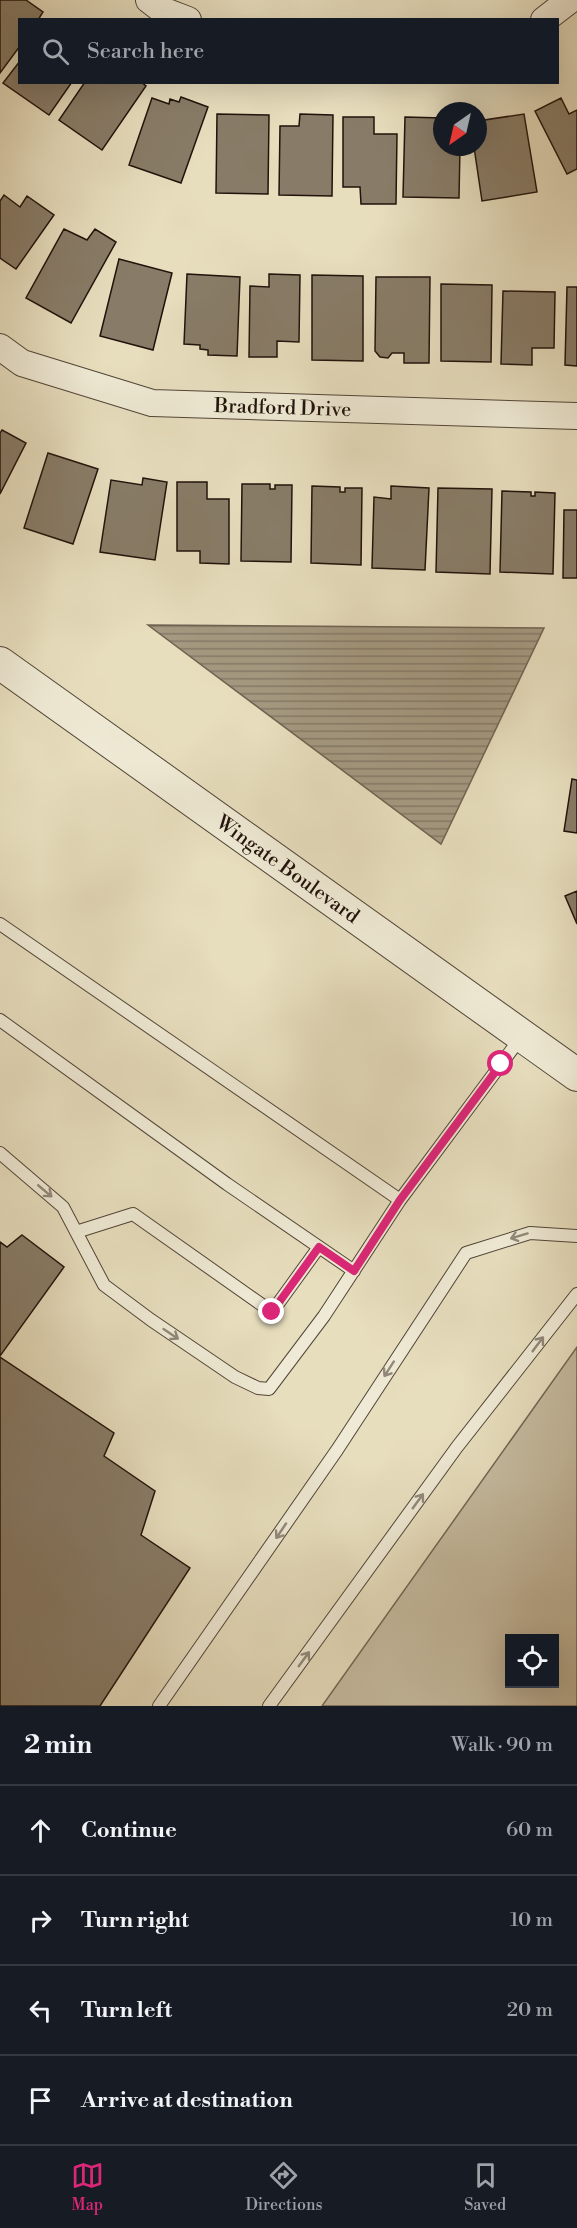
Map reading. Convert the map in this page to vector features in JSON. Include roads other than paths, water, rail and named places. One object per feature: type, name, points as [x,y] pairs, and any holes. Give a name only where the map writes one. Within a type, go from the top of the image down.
[{"type":"street","points":[[149,0],[162,10],[183,18]]},
{"type":"street","points":[[547,18],[570,0]]},
{"type":"street","name":"Bradford Drive","points":[[0,347],[22,363],[152,403],[577,416]]},
{"type":"street","name":"Wingate Boulevard","points":[[0,663],[577,1075]]},
{"type":"lane","points":[[0,924],[400,1200]]},
{"type":"lane","points":[[0,1020],[227,1184],[354,1271]]},
{"type":"lane","points":[[0,1153],[63,1207],[105,1285],[151,1320],[235,1377],[258,1388],[269,1389],[324,1316],[400,1200],[522,1036]]},
{"type":"lane","points":[[76,1232],[133,1214],[272,1312],[319,1247]]},
{"type":"lane","points":[[159,1706],[337,1449],[466,1253],[530,1233],[577,1236]]},
{"type":"lane","points":[[269,1706],[457,1447],[577,1294]]}]
